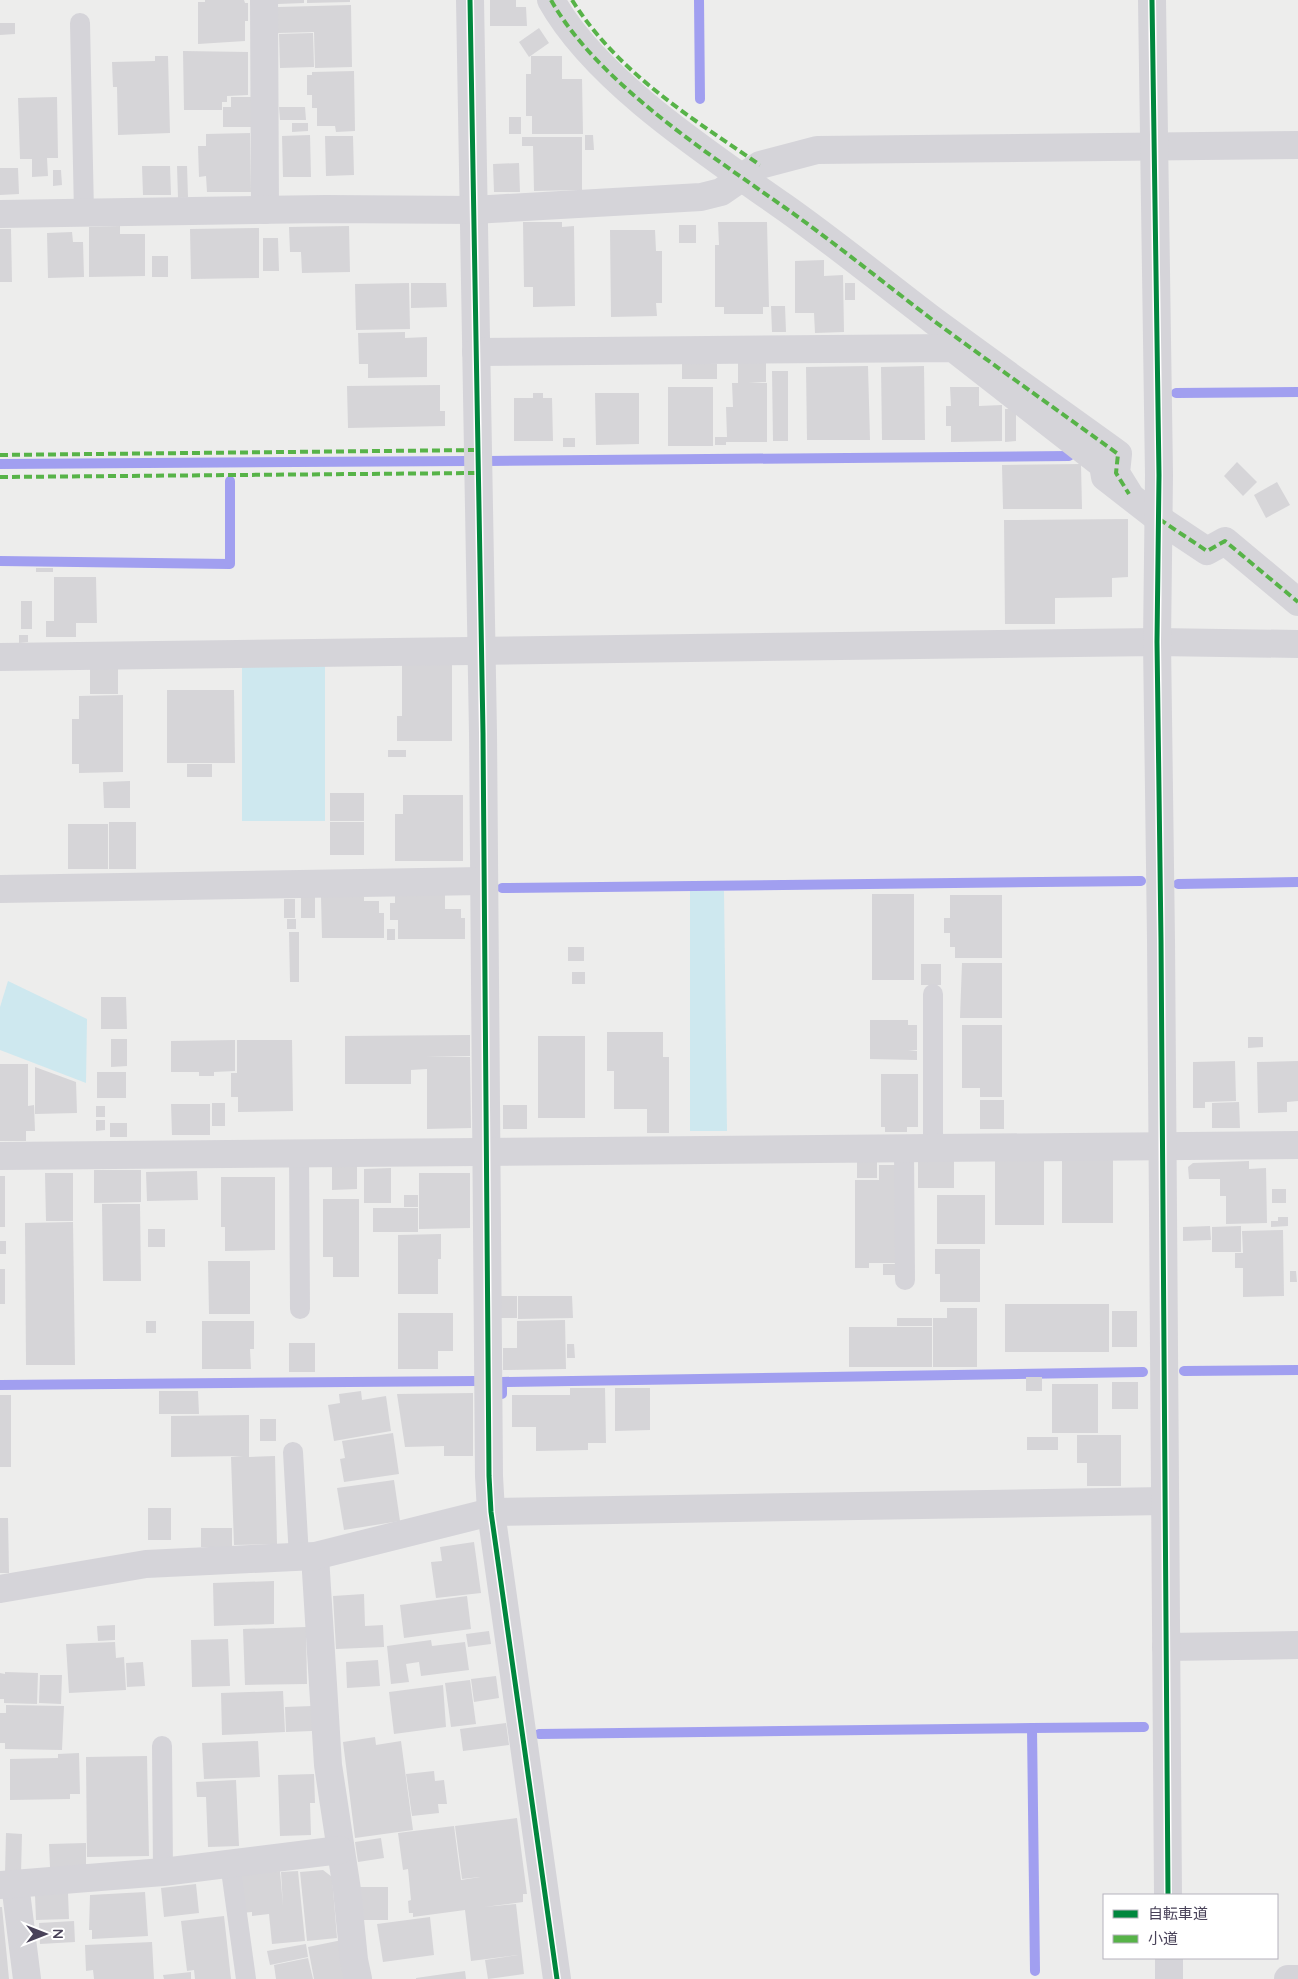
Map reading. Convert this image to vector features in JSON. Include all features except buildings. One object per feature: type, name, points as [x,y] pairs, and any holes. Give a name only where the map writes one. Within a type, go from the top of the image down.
[{"type":"street","points":[[264,0],[265,210]]},
{"type":"street","points":[[470,0],[491,1512],[557,1979]]},
{"type":"street","points":[[551,0],[558,13],[594,57],[636,97],[742,179],[1118,454],[1116,473],[1129,494]]},
{"type":"street","points":[[1152,0],[1159,475],[1157,642],[1168,1894]]},
{"type":"street","points":[[0,214],[265,210],[473,210],[701,197],[721,192],[742,179],[760,164],[817,150],[1298,145]]},
{"type":"street","points":[[476,352],[952,348],[1103,465],[1105,477],[1207,551],[1225,541],[1298,602]]},
{"type":"street","points":[[0,657],[480,649],[1157,642],[1298,644]]},
{"type":"street","points":[[0,890],[483,880]]},
{"type":"street","points":[[0,1156],[487,1150],[1161,1148],[1298,1145]]},
{"type":"street","points":[[0,1589],[146,1564],[307,1556],[491,1512],[1164,1501]]},
{"type":"street","points":[[307,1556],[328,1766],[347,1890],[354,1960],[358,1979]]},
{"type":"street","points":[[1166,1647],[1298,1645]]},
{"type":"street","points":[[27,1979],[8,1884],[163,1872],[340,1850]]},
{"type":"street","points":[[1169,1959],[1169,1979]]},
{"type":"street","points":[[1288,1979],[1298,1979]]},
{"type":"lane","points":[[80,23],[84,213]]},
{"type":"lane","points":[[933,994],[933,1149]]},
{"type":"lane","points":[[904,1149],[905,1280]]},
{"type":"lane","points":[[299,1153],[300,1309]]},
{"type":"lane","points":[[293,1452],[307,1556]]},
{"type":"lane","points":[[162,1746],[163,1872]]},
{"type":"lane","points":[[230,1864],[246,1979]]},
{"type":"shaded area","points":[[242,660],[325,660],[325,821],[242,821]]},
{"type":"shaded area","points":[[690,891],[724,891],[727,1131],[690,1131]]},
{"type":"shaded area","points":[[8,981],[87,1019],[86,1083],[0,1050],[0,1007]]},
{"type":"waterway","points":[[699,0],[700,99]]},
{"type":"waterway","points":[[1176,393],[1298,392]]},
{"type":"waterway","points":[[488,461],[1069,456]]},
{"type":"waterway","points":[[0,464],[467,461]]},
{"type":"waterway","points":[[0,561],[230,564],[230,481]]},
{"type":"waterway","points":[[502,888],[1141,881]]},
{"type":"waterway","points":[[1178,884],[1298,882]]},
{"type":"waterway","points":[[1184,1371],[1298,1370]]},
{"type":"waterway","points":[[502,1394],[502,1382],[1143,1372]]},
{"type":"waterway","points":[[0,1385],[476,1381]]},
{"type":"waterway","points":[[1032,1728],[1144,1727]]},
{"type":"waterway","points":[[539,1734],[1032,1728],[1035,1971]]},
{"type":"marked path","points":[[551,0],[571,30],[596,59],[656,114],[689,140],[822,235],[934,321],[1118,454],[1116,473],[1129,494]]},
{"type":"marked path","points":[[572,0],[590,26],[633,72],[682,111],[760,165]]},
{"type":"marked path","points":[[0,455],[477,450]]},
{"type":"marked path","points":[[0,477],[477,473]]},
{"type":"marked path","points":[[1159,519],[1207,551],[1225,541],[1298,602]]},
{"type":"cycle path","points":[[470,0],[483,733],[489,1476],[491,1512],[557,1979]]},
{"type":"cycle path","points":[[1152,0],[1159,475],[1157,642],[1168,1894]]}]
